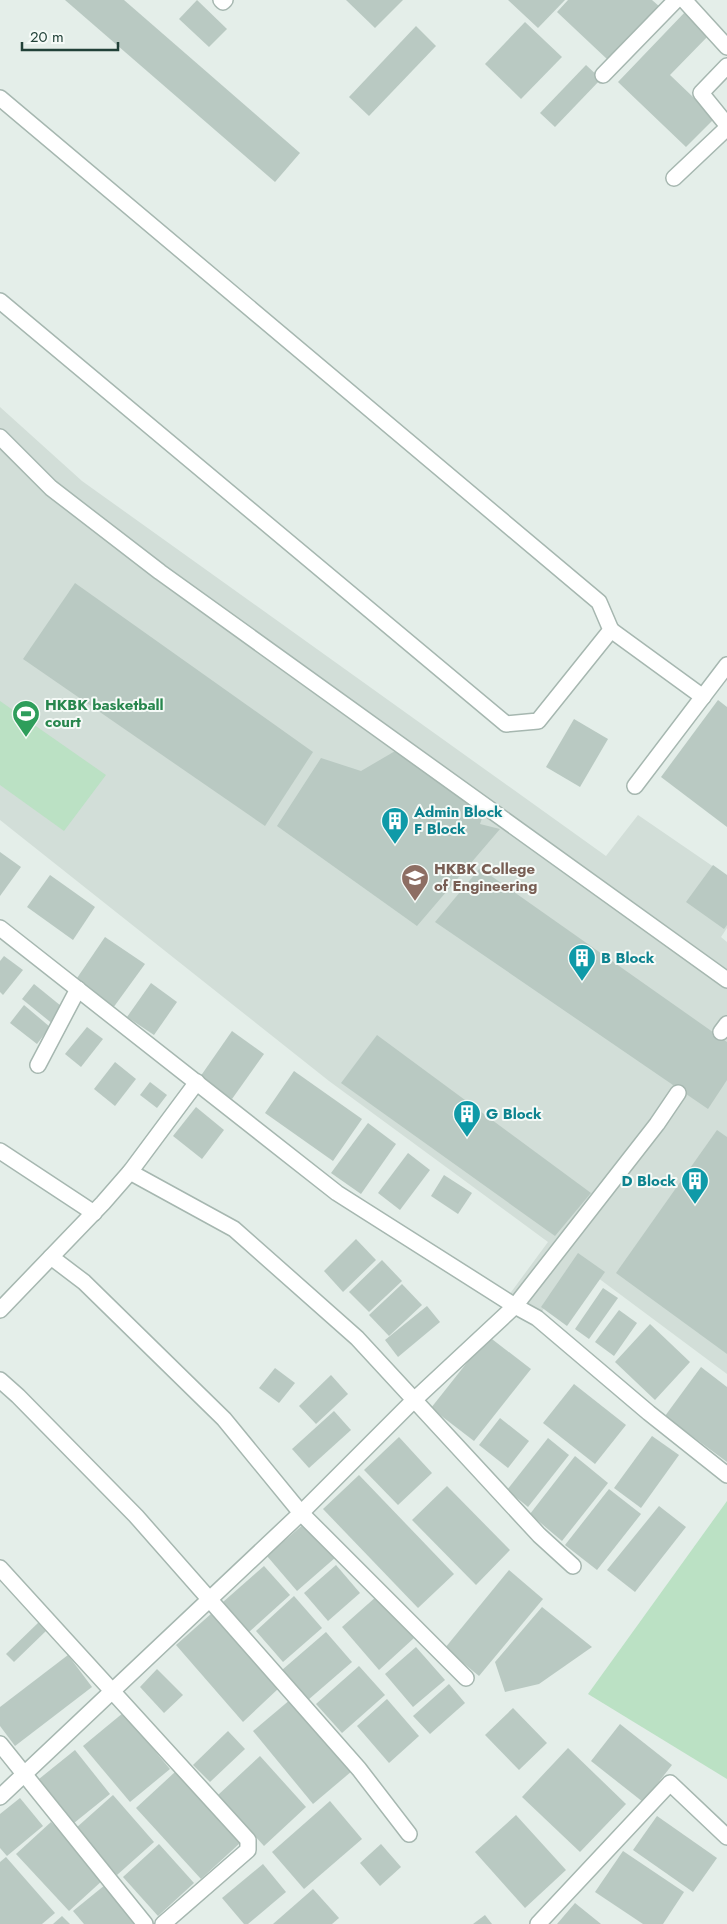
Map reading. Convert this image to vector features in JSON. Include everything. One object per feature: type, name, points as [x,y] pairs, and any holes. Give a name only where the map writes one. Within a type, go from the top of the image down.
[{"type":"street","points":[[603,75],[676,0]]},
{"type":"street","points":[[684,0],[727,47]]},
{"type":"street","points":[[674,178],[727,126],[701,93],[727,66]]},
{"type":"street","points":[[0,98],[599,602],[611,630],[703,696]]},
{"type":"street","points":[[0,301],[506,724],[538,722],[611,630]]},
{"type":"street","points":[[0,437],[51,488],[160,572],[727,980]]},
{"type":"street","points":[[635,786],[727,665]]},
{"type":"street","points":[[0,928],[337,1193],[537,1318],[649,1413],[727,1475]]},
{"type":"street","points":[[38,1065],[78,989]]},
{"type":"street","points":[[0,1310],[94,1213],[130,1172],[197,1082]]},
{"type":"street","points":[[0,1797],[301,1512],[413,1400],[515,1306],[657,1124],[678,1093]]},
{"type":"street","points":[[0,1151],[94,1213]]},
{"type":"street","points":[[130,1172],[234,1229],[357,1338],[539,1535],[573,1566]]},
{"type":"street","points":[[51,1258],[84,1282],[224,1419],[301,1512],[466,1678]]},
{"type":"street","points":[[0,1380],[136,1516],[358,1769],[409,1834]]},
{"type":"street","points":[[0,1568],[248,1840],[248,1850],[163,1924]]},
{"type":"street","points":[[0,1744],[145,1924]]},
{"type":"street","points":[[538,1924],[670,1783],[727,1837]]},
{"type":"shaded area","name":"HKBK College of Engineering","points":[[0,407],[82,481],[606,856],[638,815],[727,876],[727,928],[721,937],[727,942],[727,1374],[578,1263],[537,1318],[509,1295],[548,1242],[329,1081],[0,820]]},
{"type":"green space","name":"HKBK basketball court","points":[[0,701],[106,775],[64,831],[0,785]]},
{"type":"green space","points":[[727,1501],[727,1779],[588,1694]]},
{"type":"building","points":[[65,0],[124,0],[300,153],[275,182]]},
{"type":"building","points":[[197,0],[227,29],[209,47],[179,19]]},
{"type":"building","points":[[346,0],[403,0],[375,28]]},
{"type":"building","points":[[508,0],[565,0],[538,28]]},
{"type":"building","points":[[568,0],[652,0],[660,7],[608,60],[557,12]]},
{"type":"building","points":[[686,11],[710,34],[670,75],[715,118],[686,147],[618,82]]},
{"type":"building","points":[[525,22],[562,57],[521,99],[485,64]]},
{"type":"building","points":[[416,26],[436,46],[369,116],[349,97]]},
{"type":"building","points":[[586,65],[601,79],[555,127],[540,113]]},
{"type":"building","points":[[75,583],[313,752],[265,826],[23,659]]},
{"type":"building","points":[[718,700],[727,707],[727,827],[661,777]]},
{"type":"building","points":[[574,719],[608,739],[580,787],[546,767]]},
{"type":"building","name":"Admin Block F Block","points":[[402,747],[486,807],[480,824],[500,829],[417,926],[277,826],[321,758],[361,771]]},
{"type":"building","points":[[0,852],[21,867],[0,896]]},
{"type":"building","points":[[713,865],[727,875],[727,925],[724,929],[686,902]]},
{"type":"building","name":"B Block","points":[[480,868],[727,1042],[727,1080],[708,1109],[435,922]]},
{"type":"building","points":[[50,875],[95,907],[73,940],[27,907]]},
{"type":"building","points":[[105,937],[145,964],[113,1008],[75,981]]},
{"type":"building","points":[[4,956],[23,970],[3,995],[0,992],[0,961]]},
{"type":"building","points":[[151,983],[177,1002],[154,1035],[127,1017]]},
{"type":"building","points":[[34,984],[66,1010],[54,1025],[22,999]]},
{"type":"building","points":[[24,1005],[50,1027],[37,1044],[10,1023]]},
{"type":"building","points":[[87,1027],[103,1039],[81,1067],[65,1054]]},
{"type":"building","points":[[232,1031],[264,1054],[232,1099],[200,1077]]},
{"type":"building","name":"G Block","points":[[377,1035],[591,1193],[555,1236],[341,1083]]},
{"type":"building","points":[[115,1062],[136,1079],[115,1106],[94,1089]]},
{"type":"building","points":[[294,1071],[362,1119],[333,1161],[265,1113]]},
{"type":"building","points":[[150,1082],[167,1095],[157,1108],[140,1095]]},
{"type":"building","points":[[196,1107],[224,1130],[202,1159],[173,1136]]},
{"type":"building","points":[[368,1123],[396,1144],[361,1194],[331,1173]]},
{"type":"building","name":"D Block","points":[[717,1130],[727,1137],[727,1354],[616,1273]]},
{"type":"building","points":[[408,1153],[430,1170],[400,1210],[378,1193]]},
{"type":"building","points":[[444,1175],[472,1193],[458,1214],[431,1196]]},
{"type":"building","points":[[356,1239],[376,1260],[343,1292],[324,1271]]},
{"type":"building","points":[[578,1253],[605,1272],[567,1326],[541,1307]]},
{"type":"building","points":[[382,1260],[402,1281],[369,1312],[349,1292]]},
{"type":"building","points":[[402,1284],[422,1305],[389,1336],[369,1315]]},
{"type":"building","points":[[603,1288],[618,1298],[589,1339],[575,1329]]},
{"type":"building","points":[[427,1306],[440,1322],[398,1357],[385,1340]]},
{"type":"building","points":[[619,1310],[637,1323],[614,1356],[595,1342]]},
{"type":"building","points":[[650,1324],[690,1362],[655,1400],[615,1362]]},
{"type":"building","points":[[488,1336],[531,1369],[474,1441],[431,1408]]},
{"type":"building","points":[[701,1367],[727,1387],[727,1462],[665,1416]]},
{"type":"building","points":[[275,1368],[295,1383],[279,1403],[259,1388]]},
{"type":"building","points":[[331,1375],[348,1394],[316,1424],[299,1406]]},
{"type":"building","points":[[574,1384],[626,1425],[595,1464],[543,1423]]},
{"type":"building","points":[[334,1411],[351,1430],[309,1468],[292,1449]]},
{"type":"building","points":[[500,1418],[529,1441],[508,1468],[479,1445]]},
{"type":"building","points":[[652,1436],[679,1455],[641,1508],[614,1488]]},
{"type":"building","points":[[399,1437],[432,1473],[398,1505],[364,1470]]},
{"type":"building","points":[[548,1438],[569,1455],[528,1507],[507,1490]]},
{"type":"building","points":[[575,1456],[608,1483],[562,1541],[530,1514]]},
{"type":"building","points":[[359,1475],[454,1574],[418,1608],[323,1509]]},
{"type":"building","points":[[447,1486],[510,1550],[476,1585],[412,1520]]},
{"type":"building","points":[[609,1489],[641,1514],[597,1570],[565,1545]]},
{"type":"building","points":[[659,1506],[686,1527],[635,1592],[607,1570]]},
{"type":"building","points":[[306,1522],[336,1557],[297,1591],[267,1556]]},
{"type":"building","points":[[336,1565],[360,1593],[328,1621],[304,1593]]},
{"type":"building","points":[[264,1566],[290,1595],[249,1632],[223,1602]]},
{"type":"building","points":[[509,1570],[543,1599],[479,1676],[445,1648]]},
{"type":"building","points":[[294,1596],[322,1628],[283,1662],[256,1631]]},
{"type":"building","points":[[377,1596],[414,1638],[379,1670],[342,1627]]},
{"type":"building","points":[[542,1607],[592,1647],[539,1684],[505,1692],[495,1662]]},
{"type":"building","points":[[212,1613],[279,1688],[243,1722],[176,1645]]},
{"type":"building","points":[[40,1621],[48,1629],[14,1662],[6,1654]]},
{"type":"building","points":[[326,1632],[352,1662],[308,1700],[282,1670]]},
{"type":"building","points":[[416,1647],[445,1680],[413,1707],[385,1674]]},
{"type":"building","points":[[68,1655],[92,1687],[15,1746],[0,1726],[0,1707]]},
{"type":"building","points":[[359,1666],[385,1695],[342,1733],[316,1704]]},
{"type":"building","points":[[157,1669],[183,1695],[164,1713],[140,1687]]},
{"type":"building","points":[[449,1684],[465,1703],[430,1734],[413,1716]]},
{"type":"building","points":[[291,1699],[352,1771],[313,1804],[253,1731]]},
{"type":"building","points":[[387,1699],[419,1736],[389,1763],[357,1726]]},
{"type":"building","points":[[513,1708],[547,1743],[519,1770],[485,1735]]},
{"type":"building","points":[[123,1713],[170,1769],[130,1802],[83,1746]]},
{"type":"building","points":[[620,1724],[672,1765],[643,1802],[591,1761]]},
{"type":"building","points":[[228,1731],[245,1749],[210,1782],[193,1765]]},
{"type":"building","points":[[568,1748],[626,1804],[580,1852],[522,1797]]},
{"type":"building","points":[[75,1750],[110,1794],[74,1823],[39,1779]]},
{"type":"building","points":[[260,1756],[306,1807],[264,1846],[218,1795]]},
{"type":"building","points":[[175,1772],[240,1843],[201,1879],[136,1808]]},
{"type":"building","points":[[113,1795],[154,1842],[117,1875],[76,1828]]},
{"type":"building","points":[[20,1798],[43,1826],[7,1856],[0,1848],[0,1814]]},
{"type":"building","points":[[330,1801],[362,1839],[304,1889],[272,1852]]},
{"type":"building","points":[[516,1815],[566,1870],[525,1908],[475,1852]]},
{"type":"building","points":[[657,1816],[717,1858],[693,1892],[633,1850]]},
{"type":"building","points":[[51,1822],[104,1879],[69,1911],[16,1854]]},
{"type":"building","points":[[159,1844],[194,1883],[158,1916],[123,1877]]},
{"type":"building","points":[[381,1844],[401,1867],[380,1886],[360,1863]]},
{"type":"building","points":[[623,1851],[684,1892],[663,1924],[643,1924],[595,1892]]},
{"type":"building","points":[[6,1857],[55,1913],[42,1924],[0,1924],[0,1862]]},
{"type":"building","points":[[263,1864],[286,1892],[248,1924],[244,1924],[222,1898]]},
{"type":"building","points":[[105,1885],[138,1924],[84,1924],[73,1911]]},
{"type":"building","points":[[313,1889],[339,1918],[332,1924],[273,1924]]},
{"type":"building","points":[[575,1903],[601,1924],[557,1924]]},
{"type":"building","points":[[485,1915],[492,1924],[473,1924]]},
{"type":"building","points":[[62,1916],[70,1924],[53,1924]]},
{"type":"place","name":"HKBK basketball court","points":[[26,738]]},
{"type":"place","name":"Admin Block F Block","points":[[395,845]]},
{"type":"place","name":"HKBK College of Engineering","points":[[415,902]]},
{"type":"place","name":"B Block","points":[[582,982]]},
{"type":"place","name":"G Block","points":[[467,1138]]},
{"type":"place","name":"D Block","points":[[695,1205]]}]
